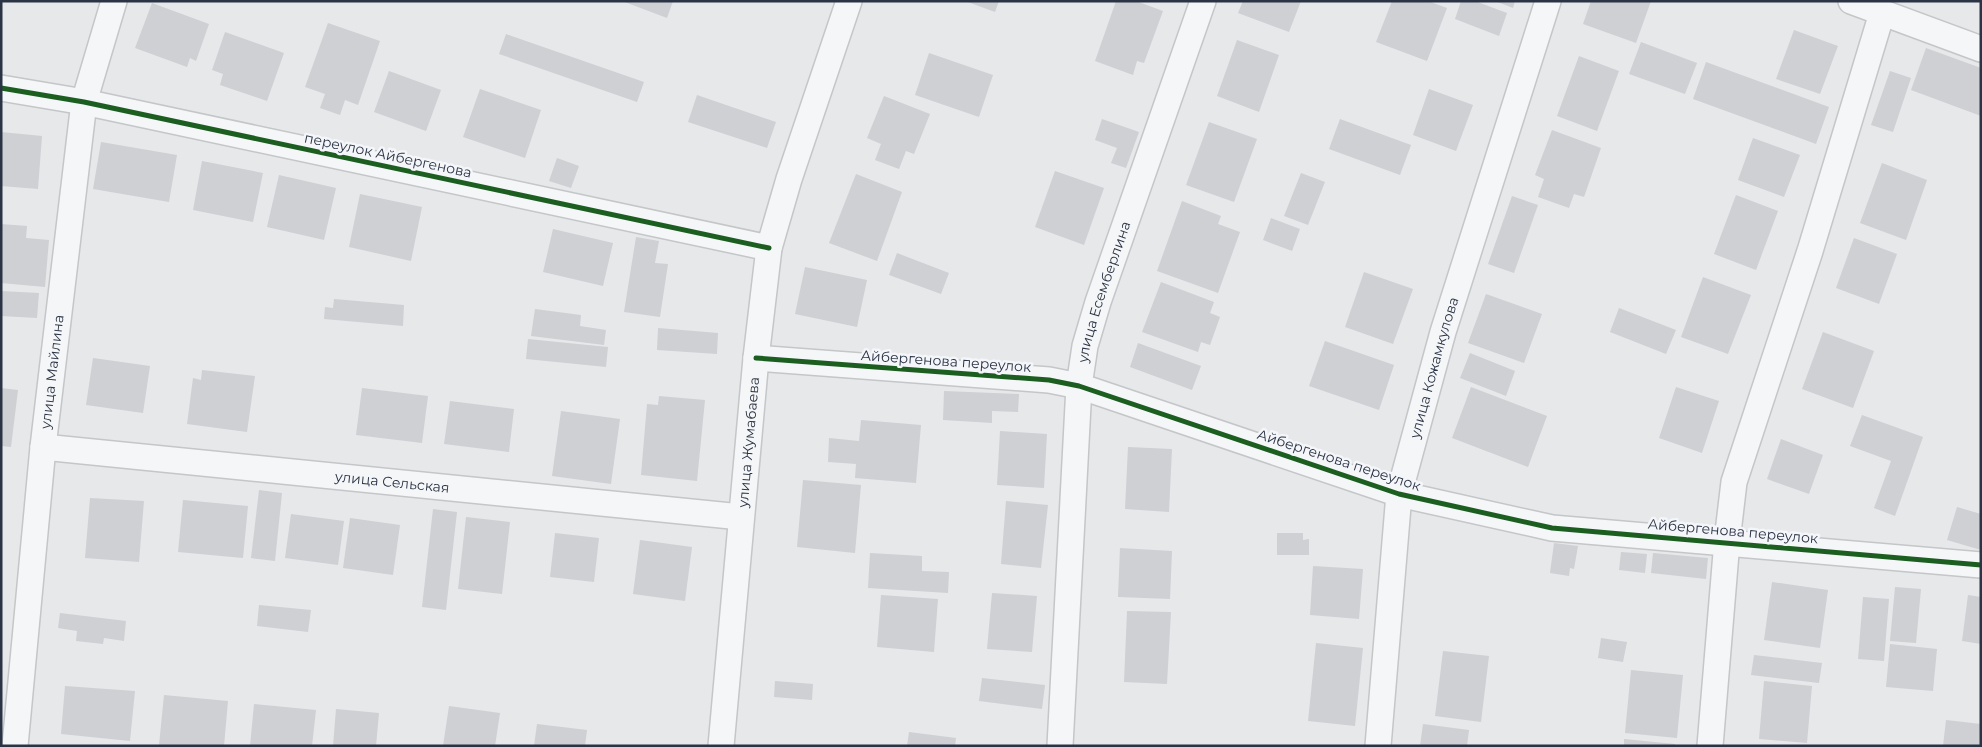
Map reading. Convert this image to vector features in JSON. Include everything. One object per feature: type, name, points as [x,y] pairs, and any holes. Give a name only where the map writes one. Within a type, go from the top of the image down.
[{"type":"street","name":"улица Майлина","points":[[14,746],[43,447],[84,102],[114,1]]},
{"type":"street","name":"улица Жумабаева","points":[[721,746],[756,358],[770,248],[788,179],[849,1]]},
{"type":"street","name":"улица Есемберлина","points":[[1060,746],[1079,386],[1085,346],[1098,302],[1203,1]]},
{"type":"street","name":"улица Кожамкулова","points":[[1378,746],[1399,494],[1443,332],[1548,1]]},
{"type":"street","points":[[1851,1],[1981,49]]},
{"type":"street","points":[[1710,746],[1727,541],[1734,482],[1810,251],[1882,13]]},
{"type":"street","name":"переулок Айбергенова","points":[[1,88],[84,102],[770,248]]},
{"type":"street","name":"Айбергенова переулок","points":[[756,358],[1049,380],[1079,386],[1399,494],[1552,528],[1727,541],[1981,565]]},
{"type":"street","name":"улица Сельская","points":[[43,447],[741,517]]},
{"type":"building","points":[[622,1],[673,1],[667,18]]},
{"type":"building","points":[[965,1],[999,1],[995,12]]},
{"type":"building","points":[[1116,1],[1136,1],[1163,11],[1144,63],[1137,61],[1133,75],[1095,61]]},
{"type":"building","points":[[1243,1],[1301,1],[1289,32],[1238,13]]},
{"type":"building","points":[[1392,1],[1428,1],[1447,8],[1427,61],[1376,42]]},
{"type":"building","points":[[1461,1],[1475,1],[1507,13],[1499,36],[1455,19]]},
{"type":"building","points":[[1495,1],[1515,1],[1513,8]]},
{"type":"building","points":[[1591,1],[1651,1],[1636,43],[1583,24]]},
{"type":"building","points":[[152,3],[209,24],[196,61],[190,58],[187,67],[135,48]]},
{"type":"building","points":[[328,23],[380,41],[358,105],[345,100],[340,115],[320,108],[325,94],[305,87]]},
{"type":"building","points":[[1794,30],[1838,46],[1820,94],[1776,79]]},
{"type":"building","points":[[225,32],[284,53],[267,101],[220,85],[223,74],[212,70]]},
{"type":"building","points":[[506,34],[644,82],[637,102],[499,54]]},
{"type":"building","points":[[1237,40],[1279,55],[1259,112],[1217,96]]},
{"type":"building","points":[[1641,42],[1697,63],[1685,94],[1629,74]]},
{"type":"building","points":[[1926,48],[1981,68],[1981,116],[1911,90]]},
{"type":"building","points":[[929,53],[993,75],[979,117],[915,95]]},
{"type":"building","points":[[1579,56],[1619,71],[1597,131],[1557,116]]},
{"type":"building","points":[[1706,62],[1829,107],[1816,144],[1693,99]]},
{"type":"building","points":[[389,71],[441,90],[426,131],[374,112]]},
{"type":"building","points":[[1890,71],[1911,78],[1893,132],[1871,125]]},
{"type":"building","points":[[480,89],[541,110],[525,158],[463,137]]},
{"type":"building","points":[[1429,89],[1473,105],[1456,151],[1413,135]]},
{"type":"building","points":[[697,95],[776,122],[767,148],[688,122]]},
{"type":"building","points":[[884,96],[930,114],[914,154],[906,151],[899,169],[875,160],[881,144],[867,138]]},
{"type":"building","points":[[1102,119],[1139,132],[1126,168],[1111,163],[1117,148],[1095,140]]},
{"type":"building","points":[[1340,119],[1411,145],[1400,175],[1329,149]]},
{"type":"building","points":[[1209,122],[1257,139],[1234,202],[1186,185]]},
{"type":"building","points":[[1552,130],[1601,148],[1584,197],[1574,194],[1569,208],[1538,197],[1544,179],[1535,175]]},
{"type":"building","points":[[1,132],[42,136],[38,189],[1,186]]},
{"type":"building","points":[[1753,138],[1800,155],[1784,197],[1738,180]]},
{"type":"building","points":[[101,142],[177,155],[169,202],[93,189]]},
{"type":"building","points":[[557,158],[579,166],[571,188],[549,181]]},
{"type":"building","points":[[202,161],[263,173],[253,222],[193,210]]},
{"type":"building","points":[[1882,163],[1927,180],[1906,240],[1860,223]]},
{"type":"building","points":[[1055,171],[1104,188],[1084,245],[1035,227]]},
{"type":"building","points":[[1301,173],[1325,182],[1308,225],[1284,216]]},
{"type":"building","points":[[856,174],[902,192],[877,261],[829,243]]},
{"type":"building","points":[[279,175],[336,188],[324,240],[267,227]]},
{"type":"building","points":[[360,194],[422,207],[411,261],[349,247]]},
{"type":"building","points":[[1736,195],[1778,211],[1756,270],[1714,254]]},
{"type":"building","points":[[1512,196],[1538,205],[1514,273],[1488,264]]},
{"type":"building","points":[[1182,201],[1221,216],[1218,224],[1240,232],[1218,293],[1157,271]]},
{"type":"building","points":[[1271,218],[1300,229],[1292,251],[1263,240]]},
{"type":"building","points":[[1,224],[27,226],[26,238],[49,240],[45,287],[1,283]]},
{"type":"building","points":[[553,229],[613,243],[603,286],[543,272]]},
{"type":"building","points":[[636,237],[659,241],[655,263],[668,264],[660,317],[624,312]]},
{"type":"building","points":[[1854,238],[1897,254],[1879,304],[1836,288]]},
{"type":"building","points":[[897,253],[949,273],[941,294],[889,275]]},
{"type":"building","points":[[805,267],[867,280],[857,327],[795,314]]},
{"type":"building","points":[[1364,272],[1413,289],[1393,344],[1345,327]]},
{"type":"building","points":[[1703,277],[1751,295],[1728,354],[1681,337]]},
{"type":"building","points":[[1161,282],[1214,302],[1210,313],[1220,317],[1210,345],[1201,342],[1198,352],[1142,332]]},
{"type":"building","points":[[1,291],[39,293],[37,318],[1,316]]},
{"type":"building","points":[[1486,294],[1542,314],[1524,363],[1468,343]]},
{"type":"building","points":[[334,299],[404,305],[403,326],[324,319],[325,307],[333,308]]},
{"type":"building","points":[[1619,308],[1676,330],[1666,354],[1610,332]]},
{"type":"building","points":[[535,309],[581,315],[580,326],[606,330],[604,345],[531,336]]},
{"type":"building","points":[[658,328],[718,333],[717,354],[657,350]]},
{"type":"building","points":[[1823,332],[1874,351],[1853,408],[1802,389]]},
{"type":"building","points":[[528,339],[608,347],[606,367],[526,359]]},
{"type":"building","points":[[1325,341],[1394,365],[1379,410],[1309,386]]},
{"type":"building","points":[[1138,343],[1201,366],[1192,390],[1130,367]]},
{"type":"building","points":[[1470,353],[1515,371],[1506,396],[1460,378]]},
{"type":"building","points":[[93,358],[150,366],[143,413],[86,405]]},
{"type":"building","points":[[202,370],[255,376],[247,432],[187,424],[193,378],[201,380]]},
{"type":"building","points":[[1471,387],[1547,416],[1528,467],[1452,438]]},
{"type":"building","points":[[1676,387],[1719,401],[1702,453],[1659,438]]},
{"type":"building","points":[[1,388],[18,390],[11,447],[1,446]]},
{"type":"building","points":[[362,388],[428,396],[422,443],[356,435]]},
{"type":"building","points":[[944,391],[1019,394],[1018,412],[992,411],[992,423],[943,420]]},
{"type":"building","points":[[659,396],[705,400],[697,481],[641,475],[647,404],[658,405]]},
{"type":"building","points":[[450,401],[514,409],[509,452],[444,444]]},
{"type":"building","points":[[561,411],[620,419],[611,484],[552,476]]},
{"type":"building","points":[[1862,415],[1923,437],[1895,516],[1874,508],[1891,461],[1850,446]]},
{"type":"building","points":[[861,420],[921,425],[916,483],[855,478],[856,464],[828,462],[829,438],[859,441]]},
{"type":"building","points":[[1000,431],[1047,434],[1044,488],[997,485]]},
{"type":"building","points":[[1781,439],[1823,455],[1809,494],[1767,479]]},
{"type":"building","points":[[1128,447],[1172,449],[1169,512],[1125,509]]},
{"type":"building","points":[[803,480],[861,485],[855,553],[797,547]]},
{"type":"building","points":[[259,490],[282,493],[275,561],[251,558]]},
{"type":"building","points":[[90,498],[144,501],[139,562],[85,558]]},
{"type":"building","points":[[183,500],[248,506],[243,558],[178,552]]},
{"type":"building","points":[[1006,501],[1048,505],[1041,568],[1001,564]]},
{"type":"building","points":[[1957,507],[1981,514],[1981,550],[1947,540]]},
{"type":"building","points":[[433,509],[457,512],[446,610],[422,607]]},
{"type":"building","points":[[291,514],[344,521],[338,565],[285,558]]},
{"type":"building","points":[[466,517],[510,522],[502,594],[458,589]]},
{"type":"building","points":[[350,518],[400,525],[393,575],[343,568]]},
{"type":"building","points":[[555,533],[599,538],[594,582],[550,577]]},
{"type":"building","points":[[1277,533],[1303,533],[1303,540],[1309,539],[1309,555],[1277,555]]},
{"type":"building","points":[[640,540],[692,547],[685,601],[633,594]]},
{"type":"building","points":[[1554,543],[1578,546],[1574,569],[1570,568],[1569,576],[1550,573]]},
{"type":"building","points":[[1120,548],[1172,551],[1170,599],[1118,597]]},
{"type":"building","points":[[1621,552],[1647,554],[1645,573],[1619,570]]},
{"type":"building","points":[[870,553],[922,556],[922,571],[949,572],[948,593],[868,588]]},
{"type":"building","points":[[1653,553],[1708,558],[1706,579],[1651,573]]},
{"type":"building","points":[[1313,566],[1363,569],[1359,619],[1310,615]]},
{"type":"building","points":[[1772,582],[1828,590],[1820,648],[1764,640]]},
{"type":"building","points":[[1895,587],[1921,589],[1916,643],[1890,641]]},
{"type":"building","points":[[992,593],[1037,596],[1032,652],[987,649]]},
{"type":"building","points":[[881,595],[938,599],[934,652],[877,647]]},
{"type":"building","points":[[1968,595],[1981,597],[1981,644],[1962,641]]},
{"type":"building","points":[[1863,597],[1889,599],[1884,661],[1858,659]]},
{"type":"building","points":[[259,605],[311,610],[308,632],[257,626]]},
{"type":"building","points":[[1127,611],[1171,612],[1167,684],[1124,682]]},
{"type":"building","points":[[60,613],[126,621],[124,641],[104,638],[103,644],[76,641],[77,631],[58,628]]},
{"type":"building","points":[[1601,638],[1627,642],[1623,662],[1598,658]]},
{"type":"building","points":[[1316,643],[1363,648],[1355,726],[1308,721]]},
{"type":"building","points":[[1890,644],[1937,649],[1933,691],[1886,687]]},
{"type":"building","points":[[1443,651],[1489,656],[1481,722],[1435,716]]},
{"type":"building","points":[[1754,655],[1822,663],[1819,683],[1751,675]]},
{"type":"building","points":[[1631,670],[1683,675],[1677,738],[1625,733]]},
{"type":"building","points":[[982,678],[1045,685],[1042,709],[979,701]]},
{"type":"building","points":[[775,681],[813,684],[812,700],[774,697]]},
{"type":"building","points":[[1764,681],[1812,686],[1807,743],[1759,739]]},
{"type":"building","points":[[65,686],[135,691],[130,741],[61,734]]},
{"type":"building","points":[[164,695],[228,701],[224,746],[159,745]]},
{"type":"building","points":[[254,704],[316,710],[312,746],[250,746]]},
{"type":"building","points":[[449,706],[500,713],[495,746],[443,746]]},
{"type":"building","points":[[336,709],[379,713],[376,746],[333,746]]},
{"type":"building","points":[[1946,720],[1981,724],[1981,746],[1943,746]]},
{"type":"building","points":[[537,724],[587,730],[585,746],[534,746]]},
{"type":"building","points":[[1423,724],[1469,730],[1467,746],[1420,746]]},
{"type":"building","points":[[909,732],[956,738],[955,746],[907,746]]},
{"type":"building","points":[[1624,739],[1675,744],[1675,746],[1624,746]]},
{"type":"cycle path","points":[[1,88],[84,102],[769,248]]},
{"type":"cycle path","points":[[756,358],[1049,380],[1079,386],[1399,494],[1552,528],[1981,565]]}]
